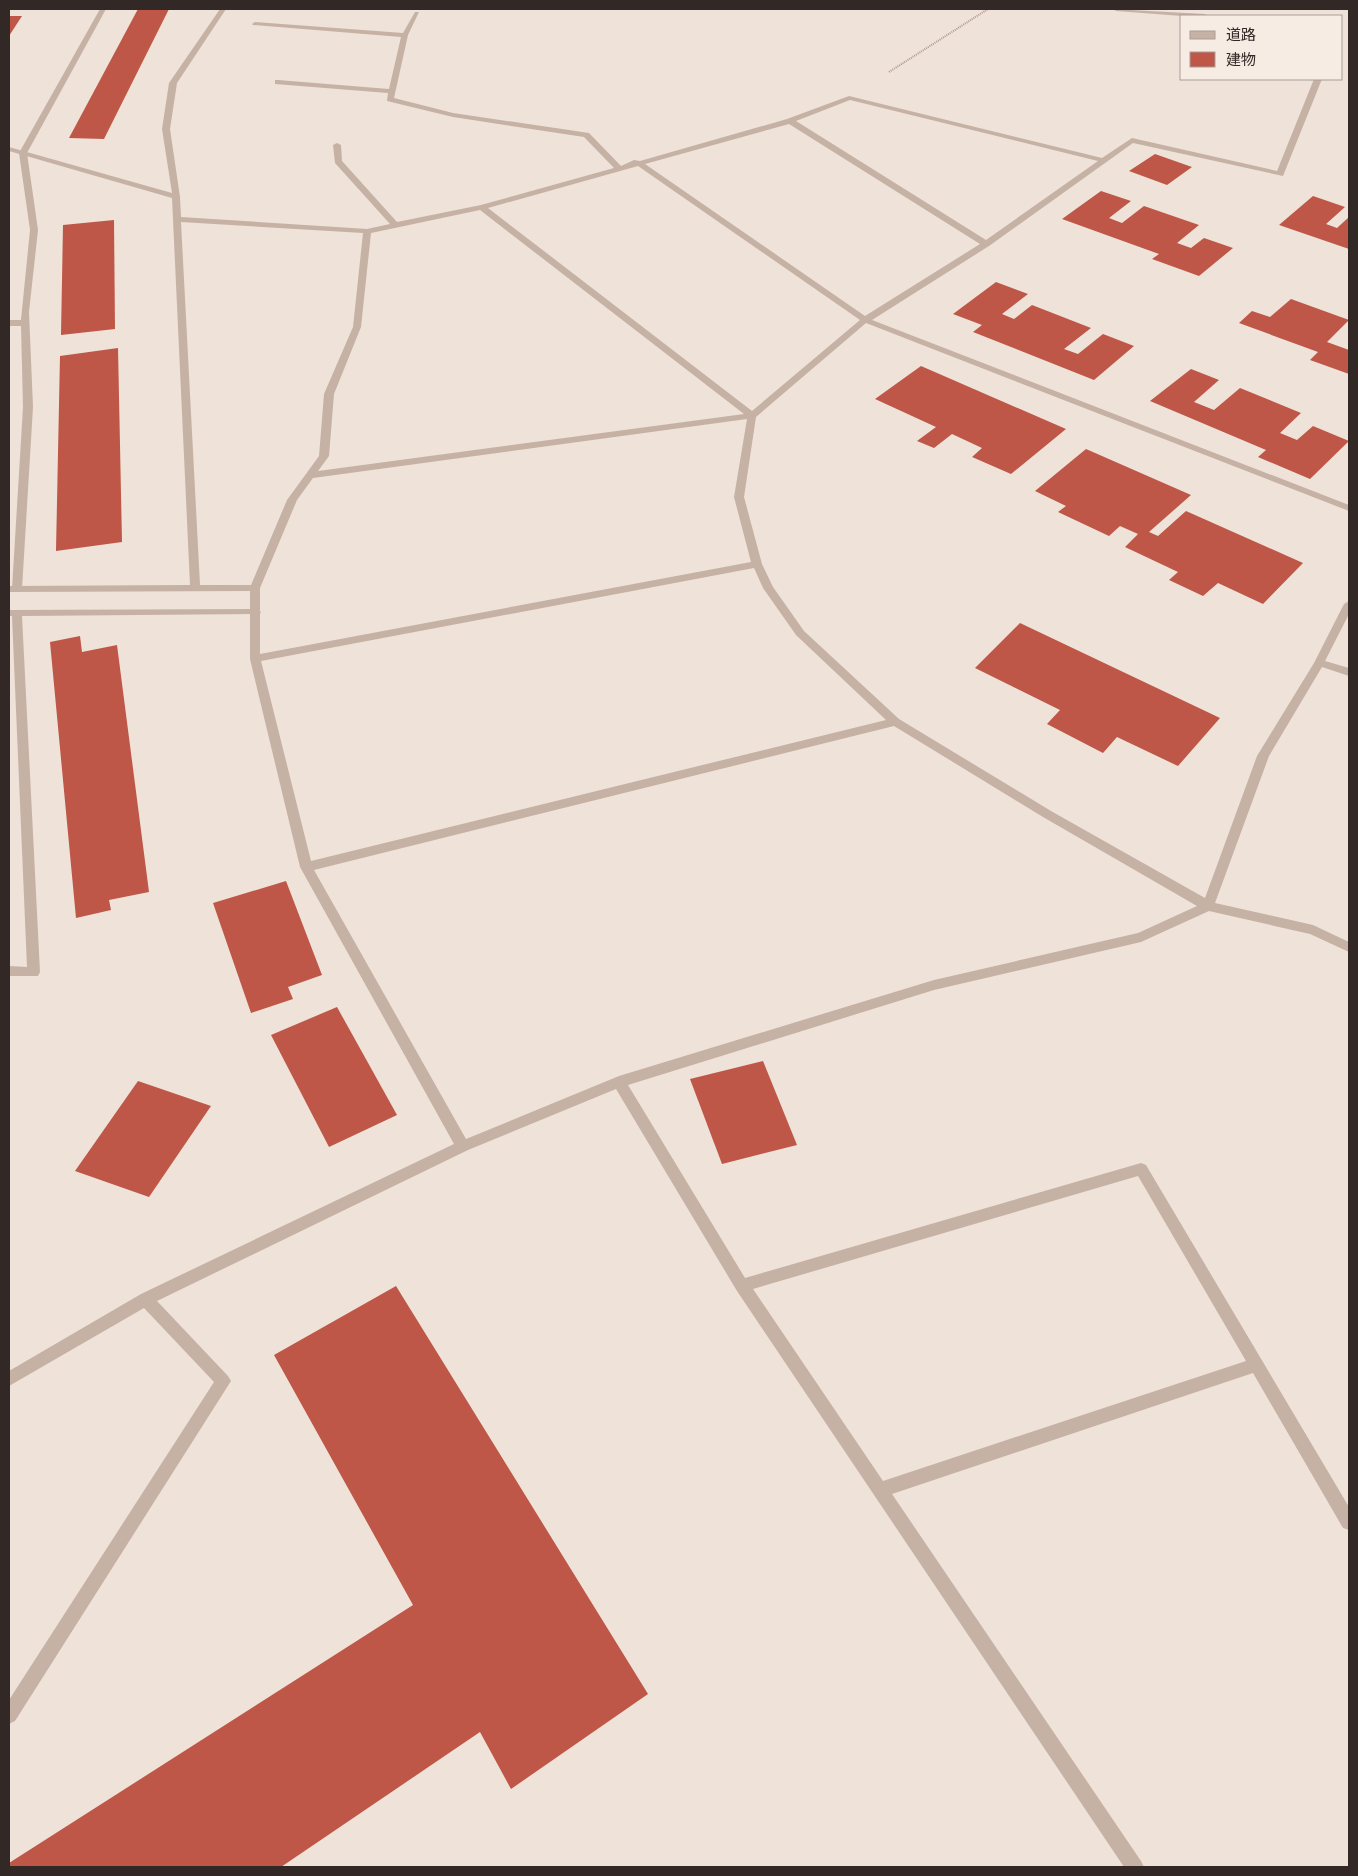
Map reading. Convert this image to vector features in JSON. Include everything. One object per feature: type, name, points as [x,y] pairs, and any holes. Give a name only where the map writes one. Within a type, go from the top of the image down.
[{"type":"street","points":[[103,9],[23,153],[34,230],[26,323],[28,407],[13,589],[255,588]]},
{"type":"street","points":[[195,589],[176,197],[166,130],[173,83],[223,9]]},
{"type":"street","points":[[1116,9],[1192,15]]},
{"type":"street","points":[[417,14],[405,35],[390,99],[453,115],[586,135],[619,168]]},
{"type":"street","points":[[254,24],[405,35]]},
{"type":"street","points":[[310,475],[752,416],[864,320],[986,244],[1132,140],[1280,174],[1318,80]]},
{"type":"street","points":[[278,82],[392,91]]},
{"type":"street","points":[[177,219],[367,231],[482,207],[637,162],[790,121],[848,98],[1103,160]]},
{"type":"street","points":[[790,121],[986,244]]},
{"type":"street","points":[[337,145],[338,161],[395,225]]},
{"type":"street","points":[[9,149],[176,197]]},
{"type":"street","points":[[637,162],[864,320],[1349,508]]},
{"type":"street","points":[[482,207],[752,416]]},
{"type":"street","points":[[367,231],[356,327],[329,394],[324,456],[292,500],[255,588],[255,660],[306,867],[463,1146]]},
{"type":"street","points":[[9,323],[26,323]]},
{"type":"street","points":[[752,416],[739,497],[757,564],[768,588],[800,633],[895,722],[1047,814],[1208,906],[1313,930],[1349,947]]},
{"type":"street","points":[[255,660],[757,564]]},
{"type":"street","points":[[9,1379],[146,1299],[463,1146],[619,1082],[934,985],[1141,937],[1208,906],[1262,756],[1319,663],[1349,604]]},
{"type":"street","points":[[9,971],[34,972],[13,613],[256,612]]},
{"type":"street","points":[[1319,663],[1349,672]]},
{"type":"street","points":[[306,867],[895,722]]},
{"type":"street","points":[[619,1082],[742,1286],[1134,1867]]},
{"type":"street","points":[[742,1286],[1141,1169],[1349,1522]]},
{"type":"street","points":[[9,1716],[223,1381],[146,1299]]},
{"type":"street","points":[[880,1490],[1256,1365]]},
{"type":"path","points":[[848,98],[988,9]]},
{"type":"building","points":[[138,9],[169,9],[104,139],[69,138]]},
{"type":"building","points":[[9,16],[22,16],[9,36]]},
{"type":"building","points":[[1155,154],[1192,167],[1167,185],[1129,171]]},
{"type":"building","points":[[1101,191],[1131,201],[1109,218],[1122,223],[1144,206],[1199,225],[1177,243],[1191,248],[1204,238],[1233,248],[1199,276],[1152,259],[1159,254],[1062,219]]},
{"type":"building","points":[[1313,196],[1345,207],[1326,224],[1337,228],[1349,217],[1349,249],[1279,225]]},
{"type":"building","points":[[114,220],[115,329],[61,335],[63,225]]},
{"type":"building","points":[[996,282],[1028,294],[1002,314],[1014,319],[1032,305],[1091,328],[1064,349],[1078,354],[1103,334],[1134,346],[1094,380],[973,332],[982,325],[953,314]]},
{"type":"building","points":[[1291,299],[1349,320],[1327,342],[1349,350],[1349,374],[1310,360],[1318,352],[1239,323],[1252,311],[1270,317]]},
{"type":"building","points":[[118,348],[122,542],[56,551],[60,356]]},
{"type":"building","points":[[921,366],[1066,429],[1011,474],[972,457],[982,448],[952,434],[934,448],[917,441],[936,427],[875,399]]},
{"type":"building","points":[[1191,369],[1219,380],[1194,402],[1214,410],[1240,388],[1301,413],[1280,433],[1297,440],[1313,426],[1349,441],[1310,479],[1258,457],[1266,450],[1150,401]]},
{"type":"building","points":[[1086,449],[1191,495],[1149,532],[1158,536],[1186,511],[1303,563],[1263,604],[1218,583],[1203,596],[1169,580],[1178,572],[1125,547],[1138,534],[1120,526],[1109,536],[1058,512],[1066,506],[1035,491]]},
{"type":"building","points":[[1020,623],[1220,718],[1178,766],[1117,737],[1103,753],[1047,724],[1060,710],[975,668]]},
{"type":"building","points":[[80,636],[82,652],[117,645],[149,892],[109,900],[111,910],[76,918],[50,642]]},
{"type":"building","points":[[286,881],[322,975],[288,987],[293,999],[251,1013],[213,903]]},
{"type":"building","points":[[337,1007],[397,1115],[329,1147],[271,1035]]},
{"type":"building","points":[[763,1061],[797,1145],[722,1164],[690,1079]]},
{"type":"building","points":[[138,1081],[211,1106],[149,1197],[75,1171]]},
{"type":"building","points":[[396,1286],[648,1694],[511,1789],[480,1732],[281,1867],[9,1867],[9,1863],[413,1605],[274,1355]]}]
